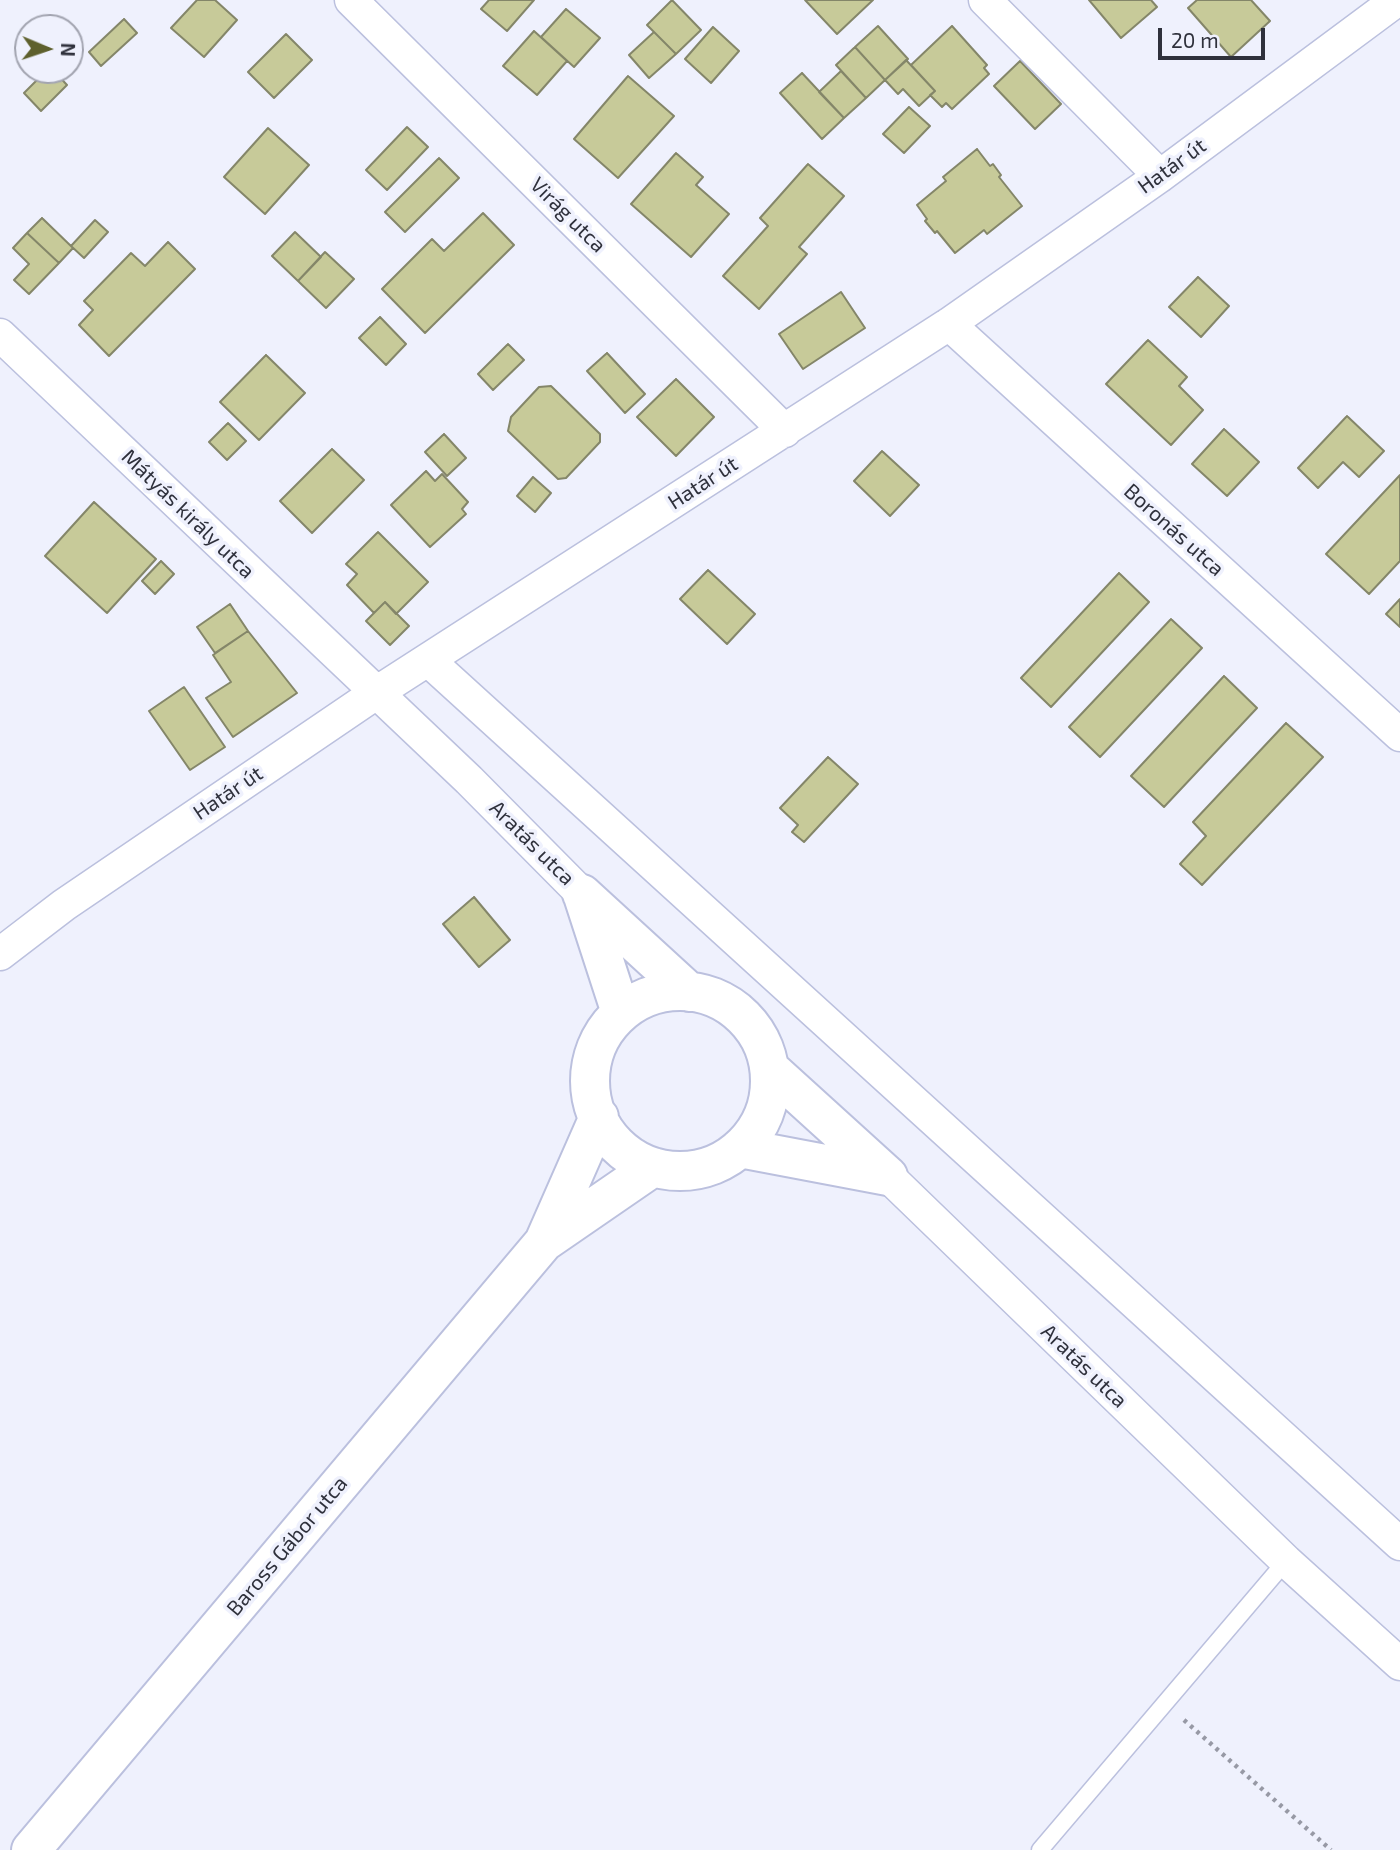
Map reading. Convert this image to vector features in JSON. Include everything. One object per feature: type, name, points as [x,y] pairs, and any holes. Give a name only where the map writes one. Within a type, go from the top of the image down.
[{"type":"street","name":"Virág utca","points":[[351,0],[785,431]]},
{"type":"street","points":[[985,0],[1160,176]]},
{"type":"street","name":"Határ út","points":[[0,954],[64,905],[376,693],[949,324],[1160,176],[1397,0]]},
{"type":"street","name":"Boronás utca","points":[[949,324],[1400,736]]},
{"type":"street","name":"Mátyás király utca","points":[[0,335],[376,693]]},
{"type":"street","points":[[428,660],[1400,1544]]},
{"type":"street","name":"Aratás utca","points":[[376,693],[470,780],[582,894],[689,992]]},
{"type":"street","points":[[582,894],[621,1013]]},
{"type":"street","points":[[678,991],[689,992],[709,995],[734,1009],[755,1030],[767,1055],[771,1084],[765,1112],[751,1138],[740,1148],[729,1157],[703,1169],[674,1172],[646,1165],[621,1150],[603,1128],[592,1098],[591,1067],[601,1037],[621,1013],[647,997],[678,991]]},
{"type":"street","name":"Aratás utca","points":[[769,1068],[887,1176],[1286,1561],[1400,1664]]},
{"type":"street","points":[[544,1242],[599,1117]]},
{"type":"street","points":[[740,1148],[887,1176]]},
{"type":"street","points":[[544,1242],[653,1167]]},
{"type":"street","name":"Baross Gábor utca","points":[[31,1850],[544,1242]]},
{"type":"lane","points":[[1040,1850],[1286,1561]]},
{"type":"path","points":[[1165,1703],[1331,1850]]},
{"type":"building","points":[[197,0],[215,0],[237,20],[204,57],[171,28]]},
{"type":"building","points":[[489,0],[534,0],[507,31],[481,9]]},
{"type":"building","points":[[672,0],[701,30],[676,54],[647,25]]},
{"type":"building","points":[[805,0],[873,0],[837,34]]},
{"type":"building","points":[[1089,0],[1151,0],[1157,7],[1121,38]]},
{"type":"building","points":[[1197,0],[1251,0],[1270,21],[1231,57],[1188,8]]},
{"type":"building","points":[[566,9],[600,38],[574,67],[541,37]]},
{"type":"building","points":[[124,19],[137,33],[101,66],[89,52]]},
{"type":"building","points":[[878,26],[908,59],[885,80],[855,47]]},
{"type":"building","points":[[952,26],[987,65],[984,68],[989,74],[952,109],[946,103],[942,107],[930,95],[935,91],[911,65]]},
{"type":"building","points":[[713,27],[739,51],[711,83],[685,59]]},
{"type":"building","points":[[534,31],[567,61],[537,95],[503,66]]},
{"type":"building","points":[[654,32],[676,54],[649,78],[629,55]]},
{"type":"building","points":[[286,34],[312,60],[274,98],[248,72]]},
{"type":"building","points":[[855,47],[885,80],[866,98],[836,65]]},
{"type":"building","points":[[906,60],[935,91],[919,106],[903,89],[898,94],[885,80]]},
{"type":"building","points":[[1020,61],[1061,104],[1035,129],[994,86]]},
{"type":"building","points":[[841,71],[866,98],[844,118],[819,92]]},
{"type":"building","points":[[802,73],[844,118],[822,139],[780,93]]},
{"type":"building","points":[[628,76],[674,116],[618,178],[574,139]]},
{"type":"building","points":[[33,84],[67,85],[41,111],[24,93]]},
{"type":"building","points":[[909,107],[930,126],[904,153],[883,134]]},
{"type":"building","points":[[407,127],[428,147],[387,190],[366,170]]},
{"type":"building","points":[[268,128],[309,165],[265,214],[224,177]]},
{"type":"building","points":[[977,149],[990,166],[993,164],[1001,175],[999,177],[1022,206],[987,234],[984,230],[955,253],[925,221],[927,219],[917,205],[946,181],[943,177]]},
{"type":"building","points":[[676,153],[703,177],[696,185],[729,214],[691,257],[631,204]]},
{"type":"building","points":[[439,158],[459,178],[405,232],[385,212]]},
{"type":"building","points":[[808,164],[844,196],[799,247],[807,254],[759,309],[723,276],[768,226],[760,218]]},
{"type":"building","points":[[483,213],[514,245],[425,333],[382,289],[432,239],[444,251]]},
{"type":"building","points":[[42,218],[73,248],[59,263],[27,233]]},
{"type":"building","points":[[95,220],[108,232],[84,258],[71,246]]},
{"type":"building","points":[[295,232],[321,257],[298,281],[272,256]]},
{"type":"building","points":[[27,233],[59,263],[29,294],[14,280],[29,264],[13,248]]},
{"type":"building","points":[[168,242],[195,269],[109,356],[79,325],[93,310],[84,301],[131,253],[145,266]]},
{"type":"building","points":[[325,252],[354,279],[326,308],[298,281]]},
{"type":"building","points":[[1198,277],[1229,306],[1201,337],[1169,307]]},
{"type":"building","points":[[841,292],[865,328],[803,369],[779,334]]},
{"type":"building","points":[[380,317],[406,344],[386,365],[359,338]]},
{"type":"building","points":[[1148,340],[1187,377],[1179,386],[1203,410],[1171,445],[1106,384]]},
{"type":"building","points":[[508,344],[524,360],[493,390],[478,374]]},
{"type":"building","points":[[607,353],[645,394],[625,413],[587,371]]},
{"type":"building","points":[[266,355],[305,393],[259,440],[220,402]]},
{"type":"building","points":[[676,379],[714,417],[676,456],[637,417]]},
{"type":"building","points":[[551,386],[600,434],[600,442],[566,478],[558,479],[508,431],[511,417],[539,387]]},
{"type":"building","points":[[1347,416],[1384,451],[1359,477],[1343,462],[1318,488],[1298,468]]},
{"type":"building","points":[[228,423],[246,441],[227,460],[209,442]]},
{"type":"building","points":[[1224,429],[1259,462],[1227,496],[1192,464]]},
{"type":"building","points":[[444,434],[466,458],[447,476],[425,452]]},
{"type":"building","points":[[332,449],[364,480],[312,533],[280,501]]},
{"type":"building","points":[[882,451],[919,485],[890,516],[854,481]]},
{"type":"building","points":[[426,471],[435,481],[442,474],[468,502],[462,509],[466,514],[430,547],[391,505]]},
{"type":"building","points":[[1400,475],[1400,561],[1369,594],[1326,554]]},
{"type":"building","points":[[533,477],[551,493],[535,512],[517,496]]},
{"type":"building","points":[[94,502],[156,559],[107,613],[45,556]]},
{"type":"building","points":[[378,532],[428,582],[396,614],[385,602],[374,613],[347,585],[357,574],[346,564]]},
{"type":"building","points":[[161,561],[174,574],[155,594],[142,581]]},
{"type":"building","points":[[708,570],[755,614],[727,644],[680,599]]},
{"type":"building","points":[[1119,573],[1149,602],[1051,707],[1021,678]]},
{"type":"building","points":[[1400,599],[1400,627],[1386,614]]},
{"type":"building","points":[[385,602],[409,626],[390,645],[366,621]]},
{"type":"building","points":[[230,604],[248,631],[215,653],[197,627]]},
{"type":"building","points":[[1171,619],[1202,648],[1100,757],[1069,727]]},
{"type":"building","points":[[248,631],[297,693],[233,737],[206,698],[231,682],[213,655]]},
{"type":"building","points":[[1224,676],[1257,708],[1164,807],[1131,776]]},
{"type":"building","points":[[184,687],[225,747],[190,770],[149,711]]},
{"type":"building","points":[[1286,723],[1323,757],[1202,885],[1180,864],[1206,836],[1193,822]]},
{"type":"building","points":[[828,757],[858,784],[804,842],[792,832],[798,825],[780,808]]},
{"type":"building","points":[[474,897],[510,940],[479,967],[443,924]]}]
